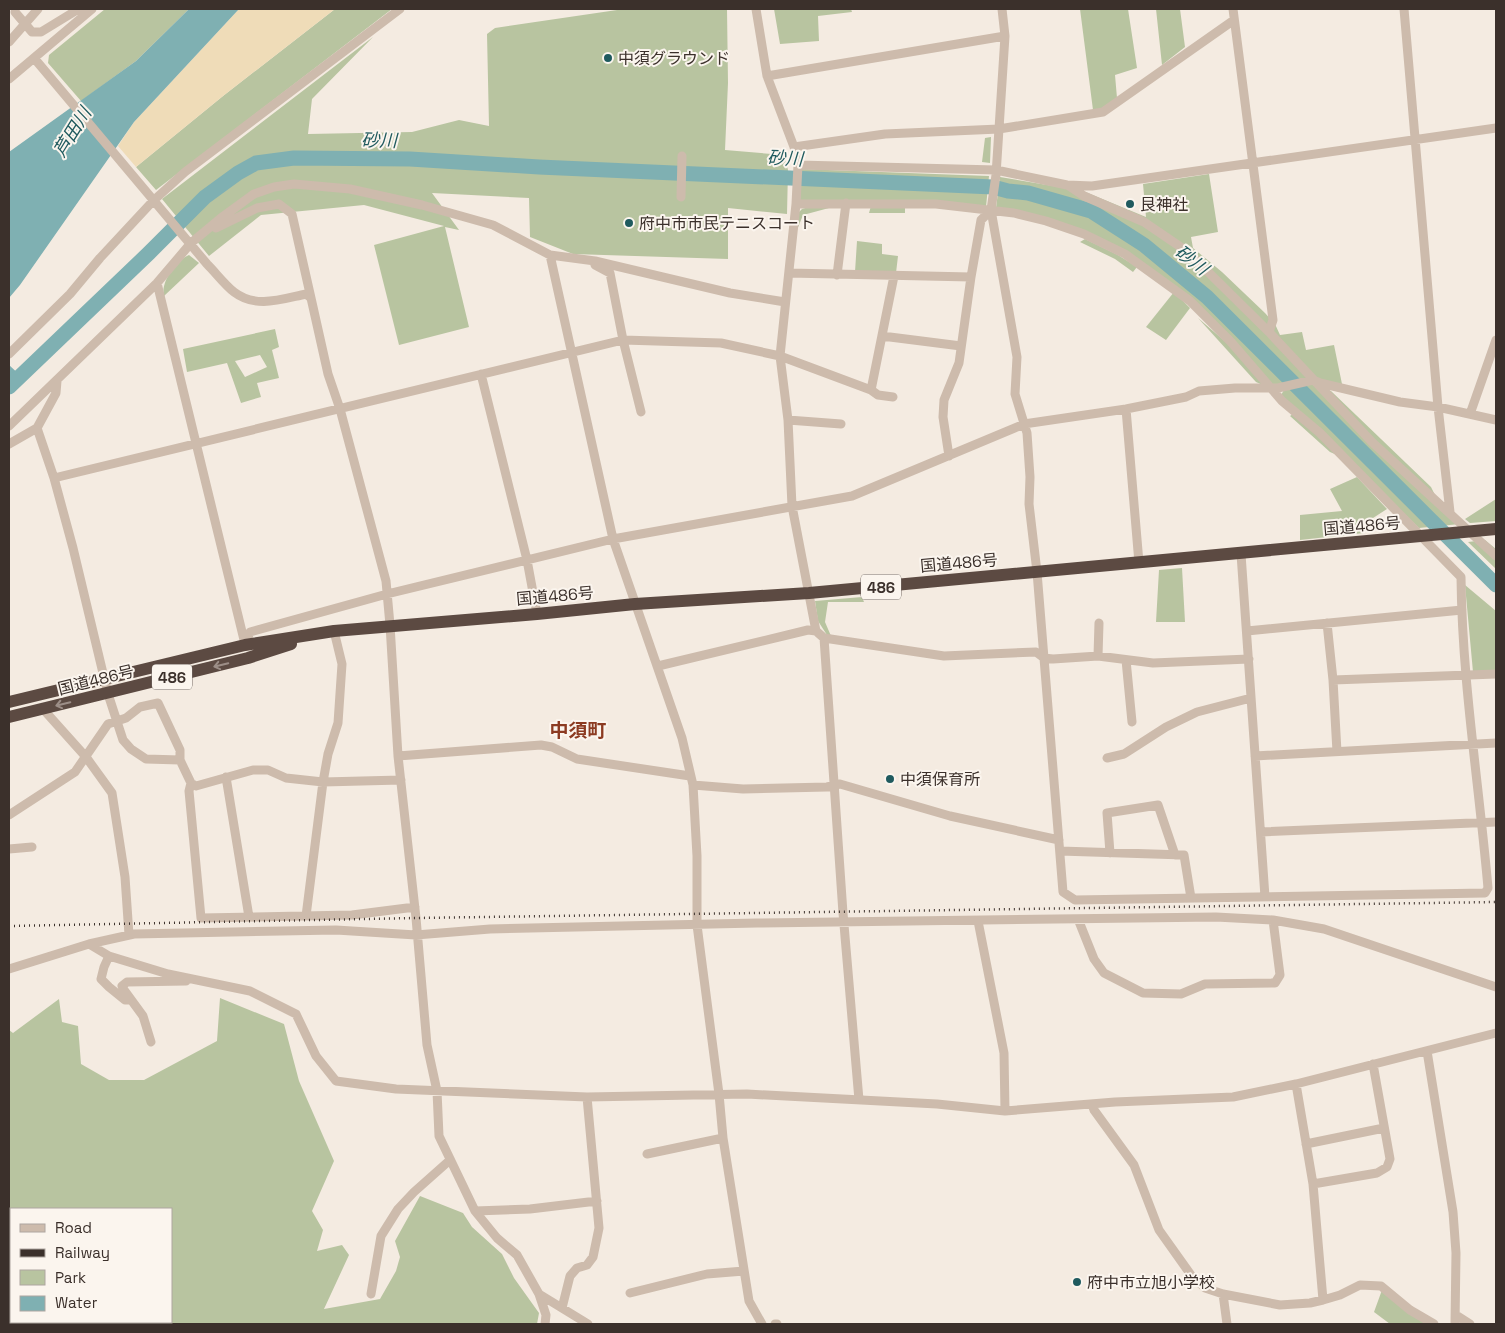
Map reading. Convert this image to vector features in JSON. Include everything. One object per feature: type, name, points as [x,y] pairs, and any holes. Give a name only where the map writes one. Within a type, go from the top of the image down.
[{"type":"highway","name":"国道486号","points":[[9,702],[104,679],[247,652],[334,631],[635,604],[809,594],[1496,529]]},
{"type":"highway","name":"国道486号","points":[[9,718],[108,694],[247,652]]},
{"type":"street","points":[[9,42],[38,9]]},
{"type":"street","points":[[9,354],[70,294],[153,200],[185,172],[400,9]]},
{"type":"street","points":[[756,9],[767,76],[794,147],[798,165],[796,204],[780,356],[788,420],[792,506],[816,630],[824,638],[944,656],[1036,652],[1044,658],[1053,659],[1098,656],[1153,663],[1248,659]]},
{"type":"street","points":[[796,204],[936,204],[991,210],[1014,213],[1046,221],[1084,234],[1125,254],[1190,301],[1274,388],[1282,401],[1320,433],[1425,536],[1461,577],[1467,675],[1488,888],[1485,893],[1074,900],[1062,892],[1060,840],[1030,504],[1027,433],[1015,394],[1017,357],[991,210],[996,172],[1005,36],[1002,9]]},
{"type":"street","points":[[1232,9],[1273,320],[1269,332]]},
{"type":"street","points":[[1404,9],[1438,407],[1450,512]]},
{"type":"street","points":[[15,12],[32,32],[42,32],[77,10],[89,12]]},
{"type":"street","points":[[9,79],[36,61],[89,12]]},
{"type":"street","points":[[794,147],[885,134],[999,129],[1104,112],[1234,20]]},
{"type":"street","points":[[767,76],[1005,36]]},
{"type":"street","points":[[36,61],[188,240],[206,264],[236,293],[254,301],[271,302],[306,294],[311,298]]},
{"type":"street","points":[[798,165],[996,172],[1067,185],[1092,186],[1496,128]]},
{"type":"street","points":[[681,197],[682,156]]},
{"type":"street","points":[[9,426],[157,283],[188,240],[254,194],[274,187],[294,184],[350,189],[422,205],[493,226],[550,255],[595,262],[730,293],[786,302]]},
{"type":"street","points":[[1067,185],[1084,196],[1144,222],[1188,252],[1269,332],[1372,442],[1496,556]]},
{"type":"street","points":[[837,274],[846,203]]},
{"type":"street","points":[[188,240],[257,208],[279,204],[292,214],[328,374],[340,409],[386,581],[398,756],[415,907],[427,1045],[437,1091],[439,1136],[475,1211],[497,1238],[517,1254],[539,1294],[546,1315],[545,1324]]},
{"type":"street","points":[[949,456],[943,417],[944,400],[959,363],[970,277],[981,220],[991,210]]},
{"type":"street","points":[[550,255],[613,539],[682,738],[692,781],[697,856],[697,925],[720,1094],[723,1138],[749,1301],[762,1324]]},
{"type":"street","points":[[595,262],[595,266],[610,273],[623,340],[641,412]]},
{"type":"street","points":[[789,273],[970,277]]},
{"type":"street","points":[[871,390],[894,276]]},
{"type":"street","points":[[157,283],[247,652]]},
{"type":"street","points":[[882,336],[961,346]]},
{"type":"street","points":[[54,478],[623,340],[721,343],[780,356],[871,390],[878,395],[893,398]]},
{"type":"street","points":[[1470,414],[1496,340]]},
{"type":"street","points":[[482,374],[527,560],[537,614]]},
{"type":"street","points":[[247,652],[250,632],[387,594],[613,539],[852,496],[1024,424],[1126,409],[1186,397],[1199,391],[1235,388],[1274,388],[1313,380],[1400,402],[1438,407],[1496,420]]},
{"type":"street","points":[[9,444],[36,428],[56,393],[57,381]]},
{"type":"street","points":[[1126,409],[1139,563]]},
{"type":"street","points":[[788,420],[841,424]]},
{"type":"street","points":[[36,428],[54,478],[104,679],[123,740],[131,749],[146,759],[180,760]]},
{"type":"street","points":[[1241,554],[1265,897]]},
{"type":"street","points":[[1247,631],[1462,610]]},
{"type":"street","points":[[1098,623],[1098,656]]},
{"type":"street","points":[[1327,623],[1333,680],[1337,752]]},
{"type":"street","points":[[658,666],[808,630],[816,630]]},
{"type":"street","points":[[306,916],[323,782],[328,754],[338,723],[342,664],[334,631]]},
{"type":"street","points":[[824,638],[844,922],[859,1100]]},
{"type":"street","points":[[1126,660],[1132,722]]},
{"type":"street","points":[[1333,680],[1496,674]]},
{"type":"street","points":[[1107,758],[1124,754],[1166,727],[1197,712],[1251,698]]},
{"type":"street","points":[[9,815],[75,772],[108,724],[126,718],[140,707],[158,703],[180,750],[180,760],[191,783],[196,786],[252,770],[268,770],[286,778],[323,782],[401,780]]},
{"type":"street","points":[[43,709],[86,757],[112,793],[125,877],[129,935]]},
{"type":"street","points":[[1256,756],[1496,743]]},
{"type":"street","points":[[398,756],[542,745],[552,747],[577,759],[743,789],[827,787],[840,784],[950,816],[1060,840]]},
{"type":"street","points":[[226,777],[248,917]]},
{"type":"street","points":[[191,783],[188,791],[201,918],[352,915],[415,907]]},
{"type":"street","points":[[1110,853],[1108,813],[1158,805],[1175,855]]},
{"type":"street","points":[[1261,832],[1496,822]]},
{"type":"street","points":[[9,850],[32,847]]},
{"type":"street","points":[[1060,851],[1184,855],[1191,898]]},
{"type":"street","points":[[9,969],[89,944],[129,935],[336,930],[416,935],[490,929],[1216,917],[1273,920],[1324,929],[1496,987]]},
{"type":"street","points":[[1078,919],[1094,959],[1104,973],[1143,993],[1182,994],[1205,984],[1275,983],[1280,975],[1273,920]]},
{"type":"street","points":[[978,921],[1004,1053],[1005,1111]]},
{"type":"street","points":[[89,944],[109,956],[168,974],[250,991],[296,1014],[316,1056],[336,1081],[396,1089],[586,1097],[720,1094],[937,1104],[1005,1111],[1092,1104],[1234,1097],[1296,1084],[1496,1033]]},
{"type":"street","points":[[109,956],[101,979],[125,1000],[131,1000]]},
{"type":"street","points":[[150,1042],[143,1016],[122,986],[127,982],[189,981],[194,979]]},
{"type":"street","points":[[1427,1051],[1453,1212],[1456,1253],[1455,1320],[1470,1324]]},
{"type":"street","points":[[1313,1184],[1377,1173],[1387,1167],[1390,1159],[1373,1064]]},
{"type":"street","points":[[1296,1084],[1313,1184],[1323,1300]]},
{"type":"street","points":[[562,1308],[570,1276],[578,1268],[587,1265],[593,1257],[599,1228],[586,1097]]},
{"type":"street","points":[[1092,1104],[1094,1110],[1134,1165],[1159,1230],[1191,1275],[1205,1288],[1223,1294],[1280,1306],[1323,1300],[1340,1295],[1360,1285],[1381,1286],[1410,1310],[1434,1324]]},
{"type":"street","points":[[1306,1144],[1384,1128]]},
{"type":"street","points":[[646,1154],[723,1138]]},
{"type":"street","points":[[371,1294],[381,1236],[398,1209],[450,1160]]},
{"type":"street","points":[[475,1211],[530,1209],[597,1201]]},
{"type":"street","points":[[630,1293],[707,1274],[744,1271]]},
{"type":"street","points":[[539,1294],[588,1324]]},
{"type":"street","points":[[1223,1294],[1227,1324]]},
{"type":"green space","points":[[105,9],[189,9],[136,61],[81,101],[48,63],[49,55]]},
{"type":"green space","points":[[335,9],[392,9],[156,190],[136,167],[223,96]]},
{"type":"green space","points":[[616,9],[727,9],[728,83],[725,150],[784,155],[788,170],[787,214],[728,208],[728,259],[573,254],[530,237],[529,198],[432,193],[459,230],[445,227],[469,327],[399,345],[374,245],[444,226],[364,205],[261,215],[209,256],[162,199],[373,37],[312,99],[308,134],[412,132],[459,120],[489,126],[487,34],[495,28]]},
{"type":"green space","points":[[774,9],[851,9],[852,12],[818,16],[819,41],[780,44]]},
{"type":"green space","points":[[1080,9],[1128,9],[1137,68],[1115,75],[1117,98],[1103,109],[1093,110]]},
{"type":"green space","points":[[1156,9],[1180,9],[1185,47],[1162,65]]},
{"type":"green space","points":[[991,137],[990,163],[982,162],[985,138]]},
{"type":"green space","points":[[801,169],[989,176],[986,207],[800,201]]},
{"type":"green space","points":[[1209,174],[1218,232],[1191,237],[1193,248],[1222,272],[1265,313],[1275,324],[1280,335],[1302,332],[1306,350],[1334,345],[1342,384],[1271,385],[1192,299],[1125,250],[996,208],[1000,177],[1083,191],[1146,217],[1143,184]]},
{"type":"green space","points":[[812,206],[829,208],[803,215],[797,230],[797,214],[802,209]]},
{"type":"green space","points":[[871,206],[905,208],[905,213],[869,213]]},
{"type":"green space","points":[[1085,239],[1118,255],[1137,267],[1133,272],[1115,259],[1080,242]]},
{"type":"green space","points":[[857,241],[882,244],[882,254],[898,256],[896,273],[855,272]]},
{"type":"green space","points":[[189,255],[199,263],[164,296],[163,290],[170,272]]},
{"type":"green space","points":[[1174,292],[1190,308],[1166,340],[1146,327]]},
{"type":"green space","points":[[1198,318],[1227,343],[1265,386],[1256,382]]},
{"type":"green space","points":[[275,329],[279,347],[272,350],[279,378],[257,383],[261,397],[241,403],[227,363],[187,372],[183,349]],"holes":[[[260,355],[267,367],[245,377],[235,361]]]},
{"type":"green space","points":[[1313,384],[1460,524],[1419,528],[1281,395],[1284,390]]},
{"type":"green space","points":[[1324,388],[1331,391],[1431,487],[1436,497],[1374,440]]},
{"type":"green space","points":[[1293,414],[1316,433],[1337,455],[1330,452],[1290,416]]},
{"type":"green space","points":[[1357,477],[1387,509],[1359,527],[1364,533],[1300,540],[1300,515],[1342,511],[1330,489]]},
{"type":"green space","points":[[1496,499],[1496,521],[1470,523],[1465,519]]},
{"type":"green space","points":[[1485,540],[1496,549],[1496,569],[1468,542]]},
{"type":"green space","points":[[1182,568],[1185,622],[1156,622],[1159,570]]},
{"type":"green space","points":[[1465,585],[1496,611],[1496,670],[1473,672]]},
{"type":"green space","points":[[862,597],[864,602],[828,602],[825,622],[831,636],[827,635],[818,621],[815,601]]},
{"type":"green space","points":[[220,998],[284,1024],[299,1081],[334,1161],[312,1211],[323,1230],[317,1251],[342,1245],[349,1255],[324,1309],[380,1299],[396,1271],[400,1257],[395,1241],[420,1196],[463,1213],[472,1227],[502,1254],[514,1278],[539,1313],[537,1324],[9,1324],[9,1030],[13,1033],[59,999],[62,1022],[78,1026],[81,1064],[109,1080],[144,1080],[217,1041]]},
{"type":"green space","points":[[1382,1290],[1428,1324],[1390,1324],[1374,1312]]},
{"type":"sand","points":[[239,9],[335,9],[223,96],[136,167],[118,146],[134,122]]},
{"type":"water","name":"芦田川","points":[[189,9],[239,9],[134,122],[9,298],[9,152],[136,61]]},
{"type":"water","points":[[9,365],[23,378],[9,391]]},
{"type":"waterway","name":"砂川","points":[[9,387],[205,197],[238,173],[256,163],[294,158],[410,159],[539,167],[993,187],[1028,193],[1091,211],[1144,245],[1207,297],[1496,585]]},
{"type":"railway","points":[[9,926],[1496,902]]},
{"type":"place","name":"中須グラウンド","points":[[608,58]]},
{"type":"place","name":"艮神社","points":[[1130,204]]},
{"type":"place","name":"府中市市民テニスコート","points":[[629,223]]},
{"type":"place","name":"中須保育所","points":[[890,779]]},
{"type":"place","name":"府中市立旭小学校","points":[[1077,1282]]},
{"type":"district","name":"中須町","points":[[578,730]]}]
